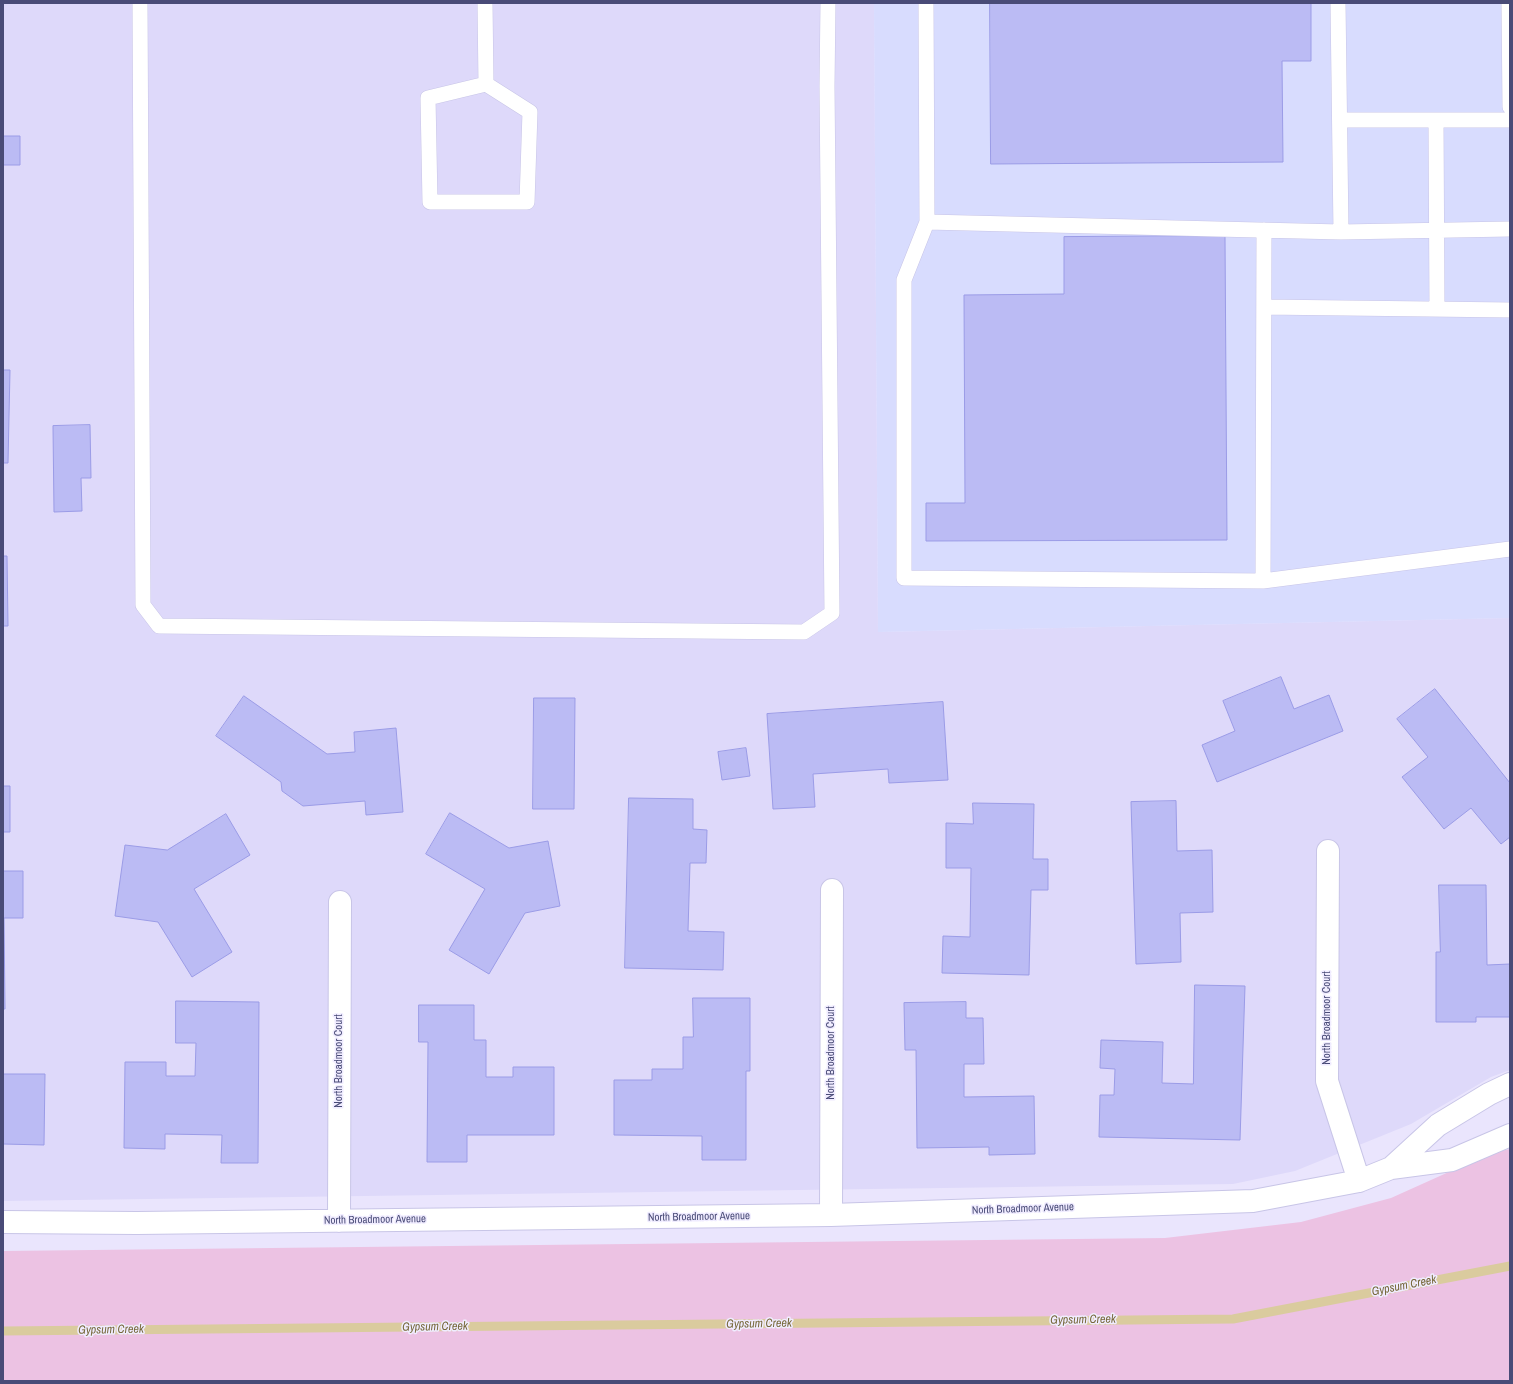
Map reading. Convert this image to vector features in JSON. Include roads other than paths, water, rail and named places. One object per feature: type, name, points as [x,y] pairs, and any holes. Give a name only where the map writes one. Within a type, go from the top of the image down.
[{"type":"street","name":"North Broadmoor Court","points":[[1328,851],[1327,1081],[1359,1181]]},
{"type":"street","name":"North Broadmoor Court","points":[[831,1215],[832,890]]},
{"type":"street","name":"North Broadmoor Court","points":[[339,1221],[340,902]]},
{"type":"street","name":"North Broadmoor Avenue","points":[[1391,1168],[1438,1125],[1489,1094],[1510,1084]]},
{"type":"street","name":"North Broadmoor Avenue","points":[[3,1222],[137,1223],[831,1215],[1253,1201],[1359,1181],[1391,1168],[1452,1160],[1510,1135]]},
{"type":"lane","points":[[140,3],[143,605],[159,626],[804,632],[832,613],[827,86],[828,3]]},
{"type":"lane","points":[[485,3],[486,84]]},
{"type":"lane","points":[[926,3],[927,222],[904,280],[904,578],[1263,581],[1510,550]]},
{"type":"lane","points":[[1338,3],[1341,232]]},
{"type":"lane","points":[[1509,3],[1510,108]]},
{"type":"lane","points":[[486,84],[530,112],[527,202],[430,202],[428,98],[486,84]]},
{"type":"lane","points":[[1340,120],[1510,120]]},
{"type":"lane","points":[[1436,120],[1437,310]]},
{"type":"lane","points":[[927,222],[1341,232],[1510,229]]},
{"type":"lane","points":[[1263,581],[1264,230]]},
{"type":"lane","points":[[1264,307],[1510,310]]},
{"type":"waterway","name":"Gypsum Creek","points":[[3,1331],[1233,1319],[1510,1266]]}]
